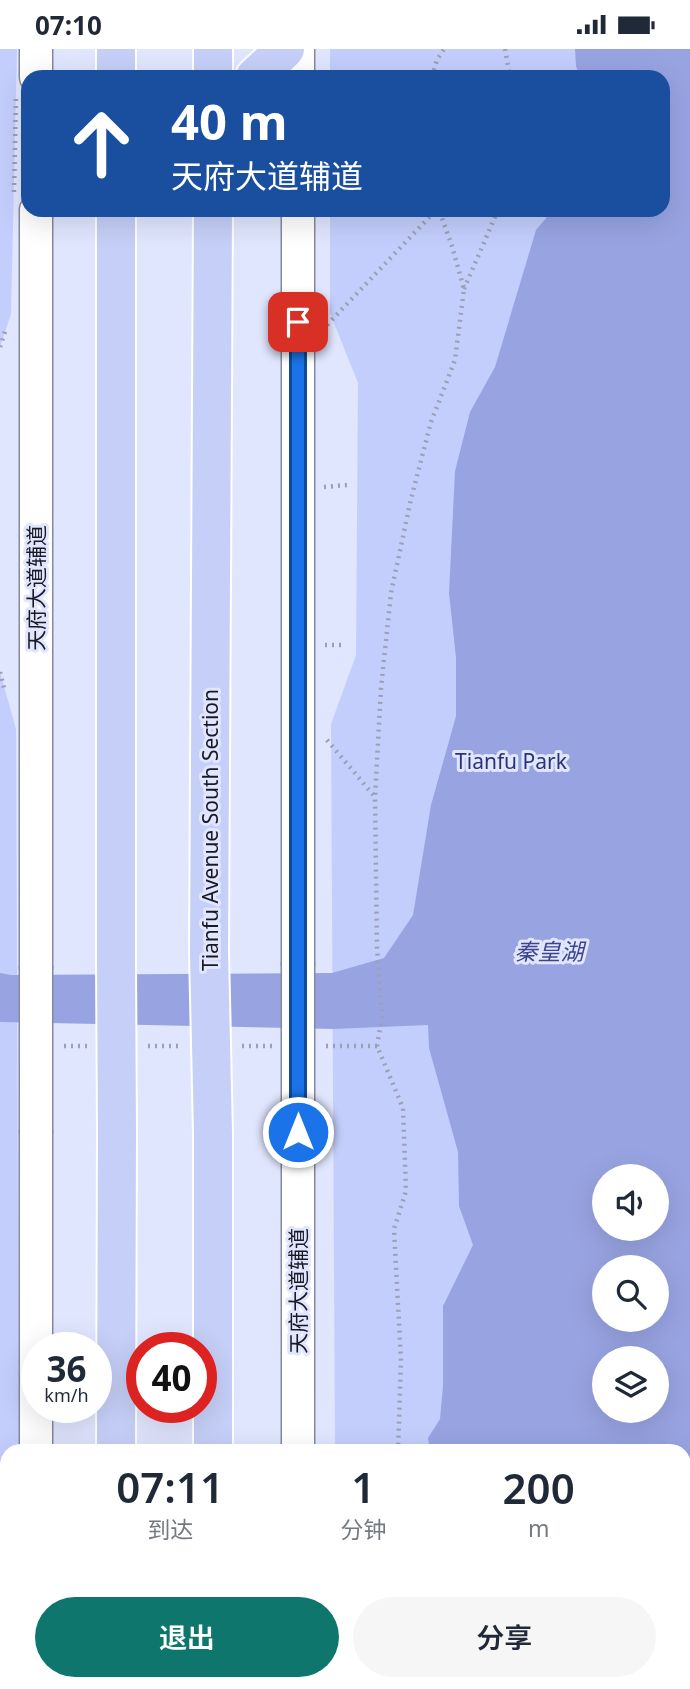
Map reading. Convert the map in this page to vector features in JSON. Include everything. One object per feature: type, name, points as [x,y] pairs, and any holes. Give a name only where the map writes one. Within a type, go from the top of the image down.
[{"type":"highway","points":[[213,49],[213,70]]},
{"type":"highway","points":[[262,70],[285,49]]},
{"type":"highway","points":[[116,217],[116,1444]]},
{"type":"highway","name":"Tianfu Avenue South Section","points":[[213,217],[209,951],[213,1134],[213,1444]]},
{"type":"street","points":[[36,49],[36,70]]},
{"type":"street","points":[[298,49],[298,70]]},
{"type":"street","name":"天府大道辅道","points":[[36,217],[36,1444]]},
{"type":"street","name":"天府大道辅道","points":[[298,217],[298,1444]]},
{"type":"path","points":[[434,70],[444,49]]},
{"type":"path","points":[[505,49],[509,70]]},
{"type":"path","points":[[320,334],[431,217]]},
{"type":"path","points":[[441,217],[464,289]]},
{"type":"path","points":[[377,1046],[382,1018],[377,949],[375,797],[381,688],[391,593],[431,422],[455,360],[464,289],[495,217]]},
{"type":"path","points":[[320,487],[347,485]]},
{"type":"path","points":[[320,645],[345,645]]},
{"type":"path","points":[[320,731],[375,797]]},
{"type":"green space","points":[[0,49],[17,49],[11,314],[0,347]]},
{"type":"green space","name":"秦皇湖","points":[[330,49],[690,49],[690,1444],[335,1444],[331,724],[356,655],[358,383],[330,313],[330,217],[670,217],[670,70],[330,70]]},
{"type":"green space","points":[[0,672],[16,729],[19,1444],[0,1444]]},
{"type":"water","name":"秦皇湖","points":[[575,49],[690,49],[690,1444],[429,1444],[428,1438],[440,1419],[443,1386],[443,1306],[473,1245],[459,1206],[458,1152],[429,1048],[428,1025],[334,1029],[0,1022],[0,973],[332,973],[384,958],[413,915],[431,805],[456,716],[456,658],[449,593],[455,471],[470,412],[495,367],[536,230],[547,217],[670,217],[670,70],[577,70]]},
{"type":"route","points":[[298,322],[298,1132]]},
{"type":"park label","name":"Tianfu Park","points":[[511,761]]}]
